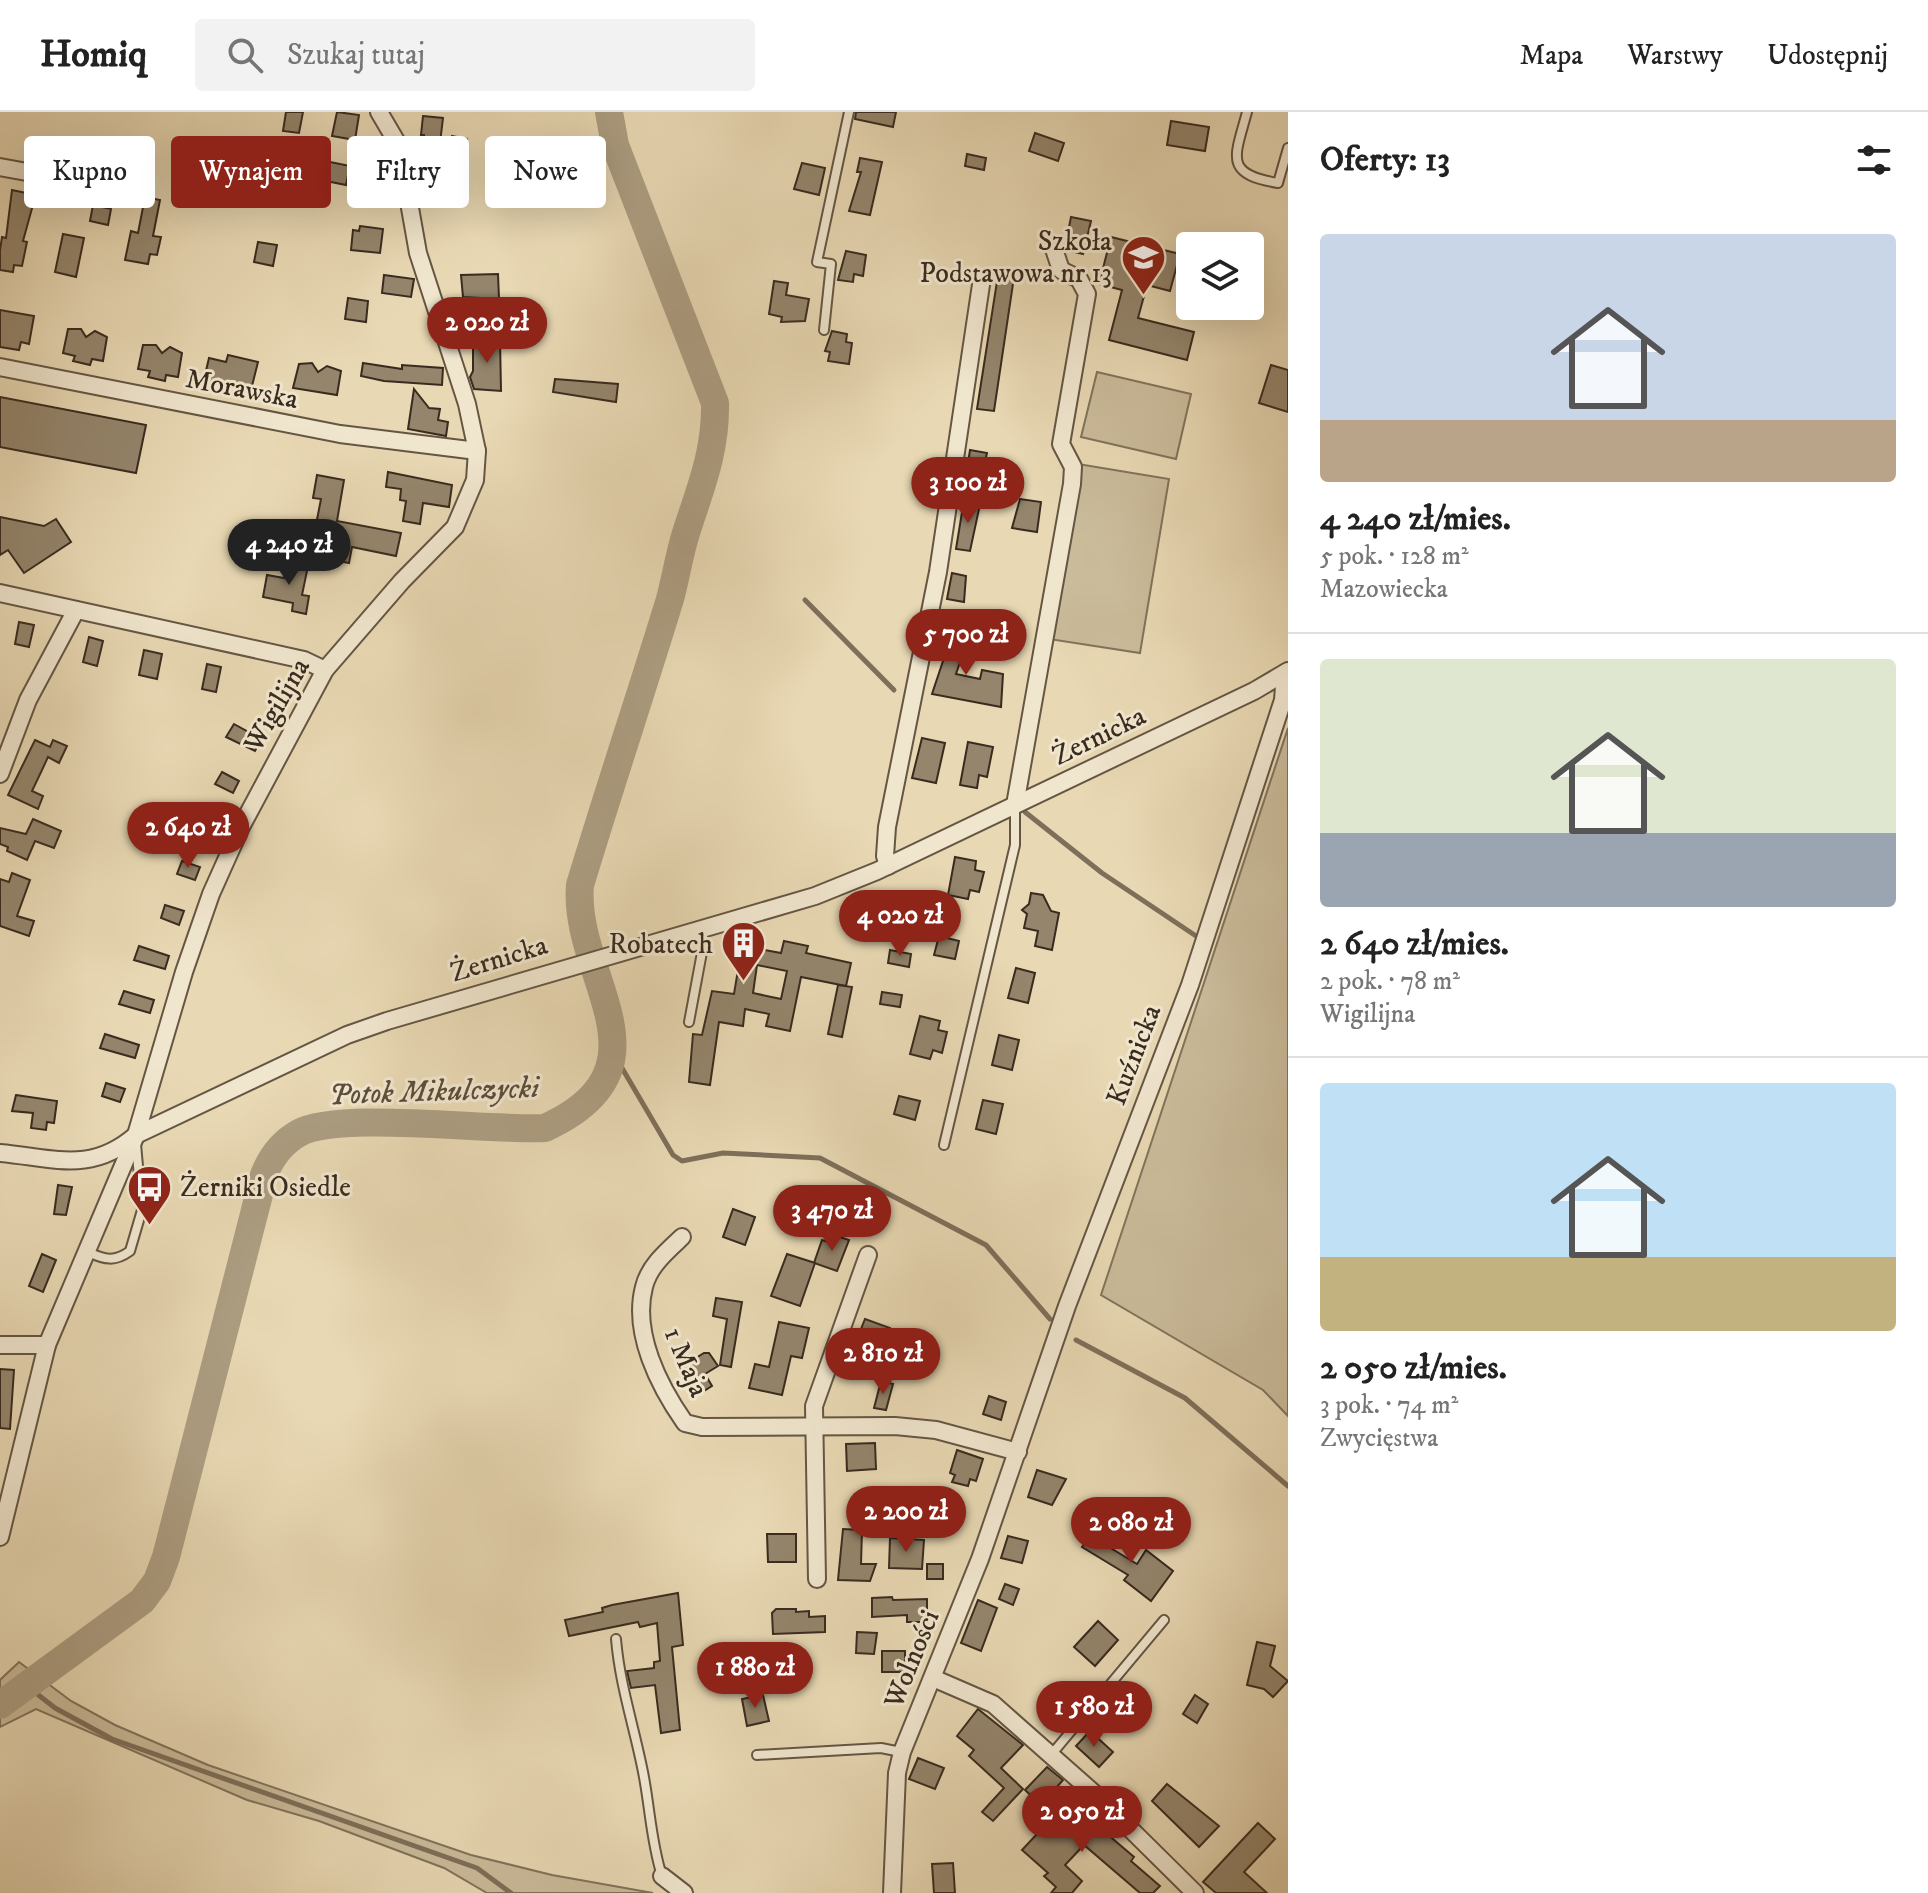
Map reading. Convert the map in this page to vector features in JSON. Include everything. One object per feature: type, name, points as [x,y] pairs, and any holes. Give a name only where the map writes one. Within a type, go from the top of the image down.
[{"type":"street","name":"Wigilijna","points":[[0,1537],[47,1345],[136,1135],[211,894],[260,787],[325,670],[402,581],[455,527],[475,480],[477,451],[456,362],[418,253],[399,146],[379,112]]},
{"type":"street","points":[[0,167],[24,171]]},
{"type":"street","points":[[1015,805],[1072,484],[1073,467],[1061,444],[1087,294],[1079,279],[1061,270],[1054,249]]},
{"type":"street","points":[[888,866],[885,856],[887,827],[938,572],[982,278]]},
{"type":"street","name":"Morawska","points":[[0,367],[340,434],[477,451]]},
{"type":"street","points":[[0,593],[304,660],[325,670]]},
{"type":"street","points":[[0,774],[28,700],[76,610]]},
{"type":"street","name":"Żernicka","points":[[0,1153],[90,1162],[115,1153],[136,1135],[347,1035],[569,966],[703,931],[815,896],[888,866],[1287,672]]},
{"type":"street","name":"Kuźnicka","points":[[1018,1452],[1071,1294],[1190,985],[1283,700],[1287,672]]},
{"type":"street","name":"1 Maja","points":[[682,1237],[655,1262],[644,1286],[641,1317],[647,1347],[667,1398],[685,1423],[702,1427],[815,1424],[936,1430],[1018,1452]]},
{"type":"street","points":[[817,1579],[814,1406],[868,1255]]},
{"type":"street","points":[[0,1345],[47,1345]]},
{"type":"street","name":"Wolności","points":[[892,1893],[897,1773],[902,1752],[1018,1452]]},
{"type":"street","points":[[933,1678],[993,1704],[1195,1893]]},
{"type":"street","points":[[662,1876],[684,1893]]},
{"type":"lane","points":[[824,330],[831,264],[817,262],[849,112]]},
{"type":"lane","points":[[1247,112],[1235,155],[1238,167],[1246,176],[1278,183],[1288,148]]},
{"type":"lane","points":[[944,1145],[1015,845],[1015,805]]},
{"type":"lane","points":[[689,1022],[703,947],[703,931]]},
{"type":"lane","points":[[88,1252],[102,1259],[118,1260],[130,1251],[137,1234],[142,1210],[136,1135]]},
{"type":"lane","points":[[1051,1755],[1164,1620]]},
{"type":"lane","points":[[616,1639],[620,1687],[643,1772],[653,1848],[662,1876]]},
{"type":"lane","points":[[757,1755],[881,1748],[902,1752]]},
{"type":"shaded area","points":[[1097,372],[1191,394],[1176,459],[1081,437]]},
{"type":"shaded area","points":[[1078,464],[1169,479],[1140,653],[1049,639]]},
{"type":"shaded area","points":[[1288,728],[1288,1416],[1263,1390],[1101,1295]]},
{"type":"shaded area","points":[[19,1662],[71,1701],[115,1725],[208,1765],[471,1855],[552,1875],[653,1893],[487,1893],[444,1868],[319,1821],[247,1800],[36,1709],[0,1727],[0,1680]]},
{"type":"building","points":[[286,112],[303,112],[299,133],[283,131]]},
{"type":"building","points":[[337,112],[359,115],[356,136],[347,136],[347,139],[332,136]]},
{"type":"building","points":[[856,112],[896,112],[893,127],[855,119]]},
{"type":"building","points":[[423,116],[443,118],[441,136],[421,135]]},
{"type":"building","points":[[1171,121],[1209,127],[1205,151],[1167,145]]},
{"type":"building","points":[[1035,133],[1064,143],[1058,161],[1029,151]]},
{"type":"building","points":[[967,154],[986,158],[984,170],[965,166]]},
{"type":"building","points":[[860,158],[882,162],[870,215],[849,211],[861,172],[857,172]]},
{"type":"building","points":[[331,162],[347,165],[346,185],[331,182]]},
{"type":"building","points":[[802,163],[825,168],[819,195],[794,189]]},
{"type":"building","points":[[12,190],[24,193],[24,208],[32,208],[23,241],[27,242],[22,266],[14,265],[13,272],[0,270],[2,237],[6,238]]},
{"type":"building","points":[[155,199],[160,200],[153,236],[161,237],[157,255],[150,254],[148,264],[125,260],[131,231],[138,233],[143,208],[155,208]]},
{"type":"building","points":[[92,208],[111,209],[108,225],[90,221]]},
{"type":"building","points":[[1071,217],[1091,221],[1083,254],[1066,250],[1065,247]]},
{"type":"building","points":[[360,226],[383,229],[380,253],[351,250],[353,230],[359,231]]},
{"type":"building","points":[[63,234],[84,238],[76,277],[55,272]]},
{"type":"building","points":[[1111,237],[1176,253],[1176,269],[1170,291],[1147,285],[1138,318],[1194,332],[1187,360],[1109,340],[1122,290],[1099,284]]},
{"type":"building","points":[[258,242],[277,245],[273,266],[254,262]]},
{"type":"building","points":[[846,251],[866,255],[863,276],[854,274],[853,282],[838,280]]},
{"type":"building","points":[[498,274],[499,299],[463,297],[461,275]]},
{"type":"building","points":[[384,275],[414,279],[411,297],[382,293]]},
{"type":"building","points":[[998,275],[1014,277],[994,411],[977,409]]},
{"type":"building","points":[[774,281],[788,283],[786,295],[809,299],[805,321],[781,322],[782,317],[769,314]]},
{"type":"building","points":[[348,298],[368,301],[366,322],[345,319]]},
{"type":"building","points":[[0,310],[34,316],[29,344],[21,342],[19,350],[0,347]]},
{"type":"building","points":[[68,329],[81,329],[86,337],[95,331],[107,337],[103,361],[92,359],[90,365],[73,361],[75,356],[63,353]]},
{"type":"building","points":[[832,331],[847,334],[846,342],[852,343],[849,364],[828,361],[830,352],[825,351]]},
{"type":"building","points":[[473,340],[500,340],[501,391],[474,389],[470,377],[473,371]]},
{"type":"building","points":[[143,345],[156,345],[162,353],[170,347],[182,353],[178,377],[166,375],[165,381],[148,377],[150,371],[138,369]]},
{"type":"building","points":[[228,355],[258,362],[251,390],[204,379],[209,358],[226,362]]},
{"type":"building","points":[[312,363],[318,372],[327,366],[341,371],[337,395],[293,388],[299,364]]},
{"type":"building","points":[[363,363],[402,369],[402,365],[443,368],[442,385],[384,381],[361,376]]},
{"type":"building","points":[[1271,365],[1288,370],[1288,412],[1259,403]]},
{"type":"building","points":[[555,379],[618,384],[616,402],[553,392]]},
{"type":"building","points":[[414,389],[429,408],[440,409],[438,420],[448,422],[446,436],[408,429]]},
{"type":"building","points":[[0,397],[146,425],[136,473],[0,447]]},
{"type":"building","points":[[970,450],[987,453],[981,478],[966,476]]},
{"type":"building","points":[[388,472],[452,485],[449,507],[423,503],[420,524],[403,521],[406,501],[400,500],[401,489],[386,487]]},
{"type":"building","points":[[317,475],[344,480],[337,521],[401,533],[396,556],[352,547],[349,563],[333,560],[336,545],[313,540],[321,499],[313,498]]},
{"type":"building","points":[[1020,499],[1041,502],[1037,532],[1012,528]]},
{"type":"building","points":[[964,500],[977,502],[979,509],[970,551],[956,549]]},
{"type":"building","points":[[0,517],[44,526],[56,519],[71,542],[24,573],[8,550],[0,555]]},
{"type":"building","points":[[287,562],[308,566],[302,595],[309,596],[306,614],[292,611],[293,603],[263,597],[267,575],[284,578]]},
{"type":"building","points":[[952,573],[966,576],[964,602],[947,599]]},
{"type":"building","points":[[19,622],[34,625],[29,647],[15,644]]},
{"type":"building","points":[[945,631],[969,636],[956,674],[980,679],[982,670],[1003,674],[1001,707],[932,694],[947,646],[942,645]]},
{"type":"building","points":[[89,637],[103,641],[97,666],[83,662]]},
{"type":"building","points":[[144,650],[162,654],[157,679],[139,675]]},
{"type":"building","points":[[207,664],[221,667],[216,692],[202,689]]},
{"type":"building","points":[[234,724],[261,739],[255,751],[226,737]]},
{"type":"building","points":[[922,738],[945,743],[936,783],[912,778]]},
{"type":"building","points":[[35,740],[50,747],[53,740],[67,746],[59,763],[48,757],[32,791],[43,796],[38,809],[8,795]]},
{"type":"building","points":[[968,742],[993,747],[987,777],[979,775],[977,788],[960,785]]},
{"type":"building","points":[[222,772],[239,781],[233,793],[215,784]]},
{"type":"building","points":[[189,811],[218,823],[213,837],[182,826]]},
{"type":"building","points":[[33,819],[61,831],[54,848],[35,841],[27,860],[7,851],[8,847],[0,844],[0,828],[26,834]]},
{"type":"building","points":[[955,857],[976,861],[975,870],[984,872],[979,892],[970,890],[968,899],[948,895]]},
{"type":"building","points":[[182,861],[200,867],[195,880],[177,874]]},
{"type":"building","points":[[12,873],[30,880],[17,916],[34,921],[29,936],[0,926],[0,879],[9,882]]},
{"type":"building","points":[[1031,893],[1043,895],[1051,911],[1059,913],[1052,950],[1035,946],[1038,931],[1024,928],[1027,914],[1022,910],[1029,904]]},
{"type":"building","points":[[165,905],[184,911],[179,925],[161,918]]},
{"type":"building","points":[[939,936],[959,941],[955,959],[934,955]]},
{"type":"building","points":[[784,941],[808,946],[806,953],[851,963],[846,986],[801,977],[790,1031],[766,1026],[769,1014],[745,1009],[743,1026],[719,1022],[710,1085],[689,1082],[693,1034],[702,1035],[712,991],[734,994],[742,946],[781,953]],"holes":[[[757,965],[787,971],[781,999],[753,993]]]},
{"type":"building","points":[[139,946],[169,956],[165,969],[134,960]]},
{"type":"building","points":[[890,950],[911,954],[909,967],[888,963]]},
{"type":"building","points":[[1016,968],[1035,973],[1028,1003],[1008,998]]},
{"type":"building","points":[[838,985],[852,987],[842,1037],[828,1034]]},
{"type":"building","points":[[124,991],[154,1000],[150,1013],[119,1004]]},
{"type":"building","points":[[882,992],[902,995],[900,1007],[880,1004]]},
{"type":"building","points":[[920,1016],[940,1021],[938,1030],[947,1032],[942,1053],[933,1050],[930,1059],[910,1054]]},
{"type":"building","points":[[105,1034],[139,1045],[135,1058],[100,1048]]},
{"type":"building","points":[[999,1035],[1019,1040],[1012,1070],[992,1065]]},
{"type":"building","points":[[106,1083],[125,1089],[120,1102],[102,1096]]},
{"type":"building","points":[[16,1095],[57,1101],[54,1123],[47,1122],[46,1130],[31,1128],[33,1113],[12,1111]]},
{"type":"building","points":[[899,1096],[920,1101],[915,1120],[894,1114]]},
{"type":"building","points":[[983,1100],[1003,1104],[996,1134],[976,1129]]},
{"type":"building","points":[[58,1185],[72,1187],[66,1215],[54,1214]]},
{"type":"building","points":[[733,1209],[755,1217],[745,1245],[723,1237]]},
{"type":"building","points":[[834,1235],[849,1240],[837,1271],[814,1263],[822,1240],[831,1243]]},
{"type":"building","points":[[42,1254],[56,1260],[43,1292],[29,1286]]},
{"type":"building","points":[[787,1254],[815,1263],[800,1306],[771,1296]]},
{"type":"building","points":[[716,1298],[742,1302],[731,1367],[720,1365],[727,1319],[713,1316]]},
{"type":"building","points":[[865,1319],[890,1328],[880,1356],[854,1347]]},
{"type":"building","points":[[779,1322],[809,1328],[802,1358],[791,1356],[782,1395],[749,1388],[755,1364],[769,1367]]},
{"type":"building","points":[[709,1353],[718,1366],[705,1374],[712,1386],[699,1394],[683,1366]]},
{"type":"building","points":[[0,1369],[14,1370],[10,1429],[0,1428]]},
{"type":"building","points":[[881,1381],[893,1384],[886,1410],[874,1408]]},
{"type":"building","points":[[989,1396],[1006,1402],[1001,1420],[983,1414]]},
{"type":"building","points":[[875,1443],[876,1469],[847,1471],[846,1444]]},
{"type":"building","points":[[957,1450],[983,1459],[976,1481],[970,1479],[968,1486],[952,1482],[955,1475],[950,1473]]},
{"type":"building","points":[[1037,1470],[1066,1479],[1052,1505],[1028,1497]]},
{"type":"building","points":[[1099,1524],[1112,1532],[1104,1544],[1137,1564],[1146,1550],[1173,1571],[1151,1601],[1124,1580],[1128,1575],[1082,1547]]},
{"type":"building","points":[[843,1529],[862,1530],[861,1564],[876,1564],[870,1581],[838,1580]]},
{"type":"building","points":[[767,1534],[796,1534],[796,1562],[768,1562]]},
{"type":"building","points":[[1008,1536],[1028,1541],[1022,1563],[1001,1558]]},
{"type":"building","points":[[890,1538],[924,1540],[922,1569],[889,1568]]},
{"type":"building","points":[[927,1564],[943,1564],[943,1579],[927,1579]]},
{"type":"building","points":[[1005,1584],[1019,1589],[1013,1605],[999,1599]]},
{"type":"building","points":[[678,1593],[683,1645],[672,1647],[680,1730],[661,1733],[655,1685],[631,1688],[627,1671],[654,1668],[654,1662],[660,1661],[657,1623],[640,1627],[638,1622],[569,1636],[565,1620],[603,1612],[602,1608],[612,1605]]},
{"type":"building","points":[[892,1597],[893,1600],[927,1599],[927,1622],[907,1622],[907,1615],[872,1617],[872,1598]]},
{"type":"building","points":[[978,1600],[997,1608],[981,1651],[961,1643]]},
{"type":"building","points":[[776,1609],[809,1611],[809,1617],[825,1616],[825,1632],[773,1634],[772,1613]]},
{"type":"building","points":[[1098,1621],[1118,1640],[1095,1666],[1074,1647]]},
{"type":"building","points":[[857,1632],[877,1633],[874,1654],[856,1653]]},
{"type":"building","points":[[1257,1642],[1275,1646],[1270,1666],[1288,1681],[1273,1697],[1264,1689],[1247,1685]]},
{"type":"building","points":[[882,1651],[905,1651],[905,1672],[882,1672]]},
{"type":"building","points":[[763,1695],[769,1721],[747,1726],[742,1699]]},
{"type":"building","points":[[1195,1695],[1208,1704],[1197,1723],[1183,1714]]},
{"type":"building","points":[[978,1709],[1023,1745],[1001,1768],[1023,1789],[993,1821],[982,1812],[1004,1788],[969,1756],[974,1750],[957,1736]]},
{"type":"building","points":[[1090,1731],[1113,1752],[1099,1767],[1076,1746]]},
{"type":"building","points":[[918,1758],[944,1768],[935,1789],[909,1779]]},
{"type":"building","points":[[1047,1767],[1063,1780],[1041,1805],[1025,1790]]},
{"type":"building","points":[[1167,1784],[1219,1826],[1199,1847],[1152,1801]]},
{"type":"building","points":[[1080,1811],[1134,1857],[1131,1861],[1160,1886],[1153,1893],[1140,1893],[1084,1845],[1065,1865],[1082,1881],[1072,1893],[1051,1893],[1056,1887],[1044,1876],[1048,1873],[1022,1850],[1054,1816],[1066,1827]]},
{"type":"building","points":[[1258,1823],[1275,1839],[1244,1872],[1267,1893],[1216,1893],[1203,1882]]},
{"type":"building","points":[[953,1863],[955,1893],[934,1893],[932,1864]]},
{"type":"waterway","name":"Potok Mikulczycki","points":[[0,1705],[142,1601],[157,1581],[166,1557],[264,1175],[282,1146],[299,1133],[347,1123],[545,1128],[584,1104],[605,1077],[612,1049],[609,1018],[582,919],[580,885],[670,599],[710,454],[715,421],[715,403],[615,145],[609,112]]},
{"type":"waterway","points":[[805,600],[894,690]]},
{"type":"waterway","points":[[1025,812],[1102,873],[1199,938]]},
{"type":"waterway","points":[[612,1051],[673,1155],[682,1161],[723,1153],[820,1158],[986,1245],[1050,1319]]},
{"type":"waterway","points":[[1076,1340],[1185,1398],[1288,1486]]},
{"type":"waterway","points":[[27,1686],[55,1708],[112,1739],[477,1868],[511,1893]]},
{"type":"place","name":"Szkoła Podstawowa nr 13","points":[[1143,296]]},
{"type":"place","name":"Robatech","points":[[744,983]]},
{"type":"place","name":"Żerniki Osiedle","points":[[149,1226]]}]
